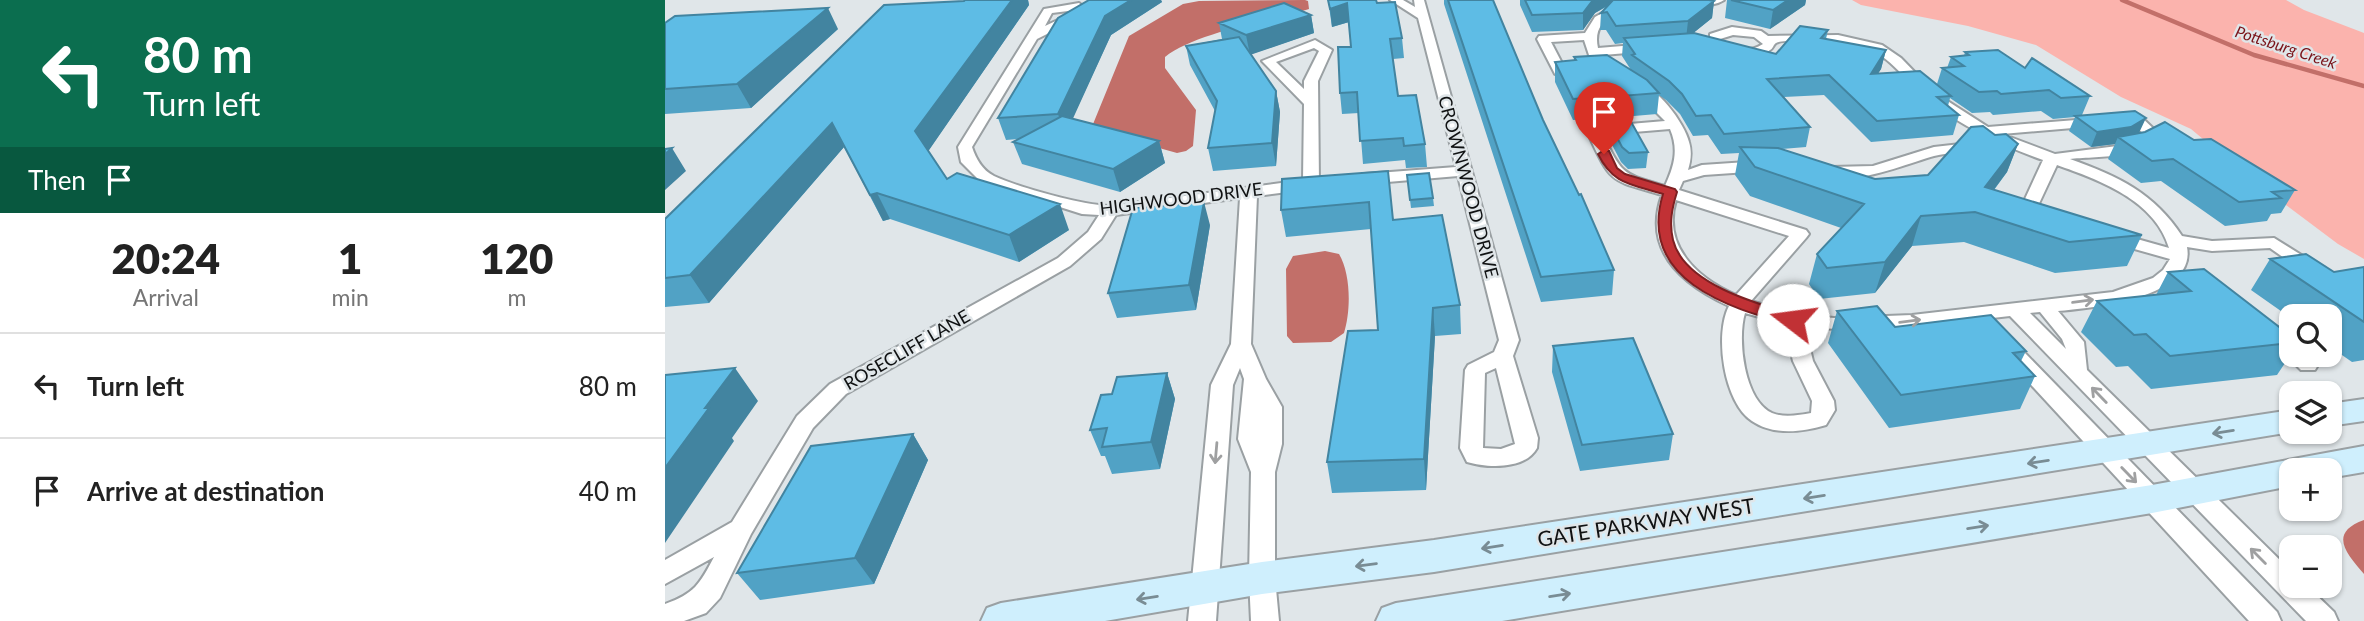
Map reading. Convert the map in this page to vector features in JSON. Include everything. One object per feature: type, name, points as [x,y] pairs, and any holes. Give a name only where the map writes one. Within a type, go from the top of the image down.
[{"type":"main road","points":[[2342,413],[2364,410]]},
{"type":"main road","name":"GATE PARKWAY WEST","points":[[1001,621],[1203,605],[1262,578],[1434,556],[2279,423]]},
{"type":"main road","points":[[2342,463],[2364,459]]},
{"type":"main road","points":[[1396,621],[2152,499],[2279,475]]},
{"type":"street","points":[[1395,0],[1424,17]]},
{"type":"street","name":"CROWNWOOD DRIVE","points":[[1419,0],[1509,340],[1503,356]]},
{"type":"street","points":[[1634,0],[1600,17],[1594,23],[1589,36],[1593,52],[1609,68],[1660,104],[1683,145],[1664,214],[1665,239],[1669,250],[1678,263],[1699,282],[1740,304],[1793,320],[1859,324],[2045,306],[2142,290],[2175,257],[2212,246],[2274,243],[2325,278]]},
{"type":"street","points":[[1670,0],[1719,0]]},
{"type":"street","points":[[1768,40],[1769,47],[1756,52],[1736,52],[1707,44],[1714,37],[1731,31],[1749,32],[1768,40],[1823,37],[1879,49],[1898,60],[1915,81],[1935,99],[1986,132],[2090,173],[2148,203],[2166,223],[2175,257],[2192,282]]},
{"type":"street","name":"HIGHWOOD DRIVE","points":[[1033,36],[965,147],[969,162],[987,179],[1088,210],[1110,211],[1249,190],[1317,183],[1310,102]]},
{"type":"street","points":[[1589,36],[1543,39],[1560,71],[1609,68]]},
{"type":"street","points":[[1315,44],[1326,50],[1311,81],[1310,102],[1285,77],[1268,61],[1315,44]]},
{"type":"street","points":[[1593,52],[1660,47]]},
{"type":"street","points":[[1986,132],[2134,118],[2150,132],[2149,138],[2136,148],[2074,153],[2053,158]]},
{"type":"street","points":[[1673,125],[1607,130],[1597,138],[1616,173],[1674,185],[1800,234],[1740,304],[1731,326],[1730,344],[1733,366],[1756,413],[1771,421],[1803,423],[1818,419],[1824,410],[1823,401],[1803,361],[1793,320]]},
{"type":"street","points":[[1818,171],[1875,171],[1934,151],[2011,143]]},
{"type":"street","points":[[2053,158],[2027,212],[2053,219]]},
{"type":"street","points":[[1674,185],[1688,173],[1725,167],[1780,167]]},
{"type":"street","points":[[1349,180],[1464,171]]},
{"type":"street","points":[[1203,605],[1222,385],[1241,344],[1249,190]]},
{"type":"street","name":"ROSECLIFF LANE","points":[[665,616],[696,605],[711,590],[741,529],[805,422],[838,389],[1064,262],[1095,234],[1110,211]]},
{"type":"street","points":[[2091,230],[2175,257]]},
{"type":"street","points":[[2045,306],[2076,343],[2077,372]]},
{"type":"street","points":[[2015,309],[2324,621]]},
{"type":"street","points":[[1976,313],[2267,621]]},
{"type":"street","points":[[1241,344],[1255,379],[1249,439],[1263,471],[1262,578],[1265,621]]},
{"type":"street","name":"ROSECLIFF LANE","points":[[665,573],[741,529]]},
{"type":"shaded area","points":[[1305,0],[1308,1],[1309,9],[1214,34],[1178,48],[1165,57],[1165,68],[1196,110],[1193,146],[1186,151],[1177,153],[1091,129],[1129,36],[1183,4],[1199,1]]},
{"type":"shaded area","points":[[1852,0],[2286,0],[2304,10],[2364,33],[2364,259],[2338,244],[2246,175],[2191,129],[2121,97],[2036,45],[1968,26],[1861,5]]},
{"type":"shaded area","points":[[1325,251],[1339,254],[1346,272],[1349,304],[1344,333],[1331,342],[1293,343],[1287,336],[1286,269],[1293,256]]},
{"type":"shaded area","points":[[2364,520],[2364,574],[2351,559],[2343,537],[2353,525]]},
{"type":"building","points":[[1012,0],[915,131],[947,179],[957,173],[1060,204],[1009,235],[877,193],[870,195],[832,123],[690,275],[665,278],[665,219],[884,5]]},
{"type":"building","points":[[1089,0],[1131,0],[1105,16],[1058,114],[998,118],[1058,18]]},
{"type":"building","points":[[1328,0],[1395,2],[1402,38],[1390,39],[1398,96],[1416,95],[1425,144],[1404,146],[1403,138],[1360,141],[1357,92],[1340,93],[1338,47],[1351,47],[1347,3],[1330,9]]},
{"type":"building","points":[[1448,0],[1493,0],[1543,120],[1579,195],[1581,194],[1614,270],[1541,277]]},
{"type":"building","points":[[1525,0],[1593,0],[1583,13],[1532,15]]},
{"type":"building","points":[[1613,0],[1714,1],[1688,21],[1616,26],[1607,12],[1601,13]]},
{"type":"building","points":[[1731,0],[1788,0],[1773,10]]},
{"type":"building","points":[[1284,3],[1311,15],[1246,35],[1219,23]]},
{"type":"building","points":[[828,8],[737,84],[665,89],[665,23],[675,16]]},
{"type":"building","points":[[1800,26],[1828,30],[1821,38],[1886,50],[1871,74],[1920,71],[1951,96],[1937,97],[1959,115],[1877,121],[1829,75],[1767,79],[1810,127],[1724,134],[1711,115],[1696,116],[1682,94],[1669,81],[1632,55],[1635,54],[1624,38],[1694,33],[1776,54]]},
{"type":"building","points":[[1239,37],[1276,91],[1272,143],[1208,148],[1217,101],[1186,46]]},
{"type":"building","points":[[1998,50],[2025,68],[2032,58],[2090,96],[2061,98],[2049,90],[2001,94],[1997,91],[1979,92],[1942,68],[1964,66],[1951,57],[1969,55],[1965,52]]},
{"type":"building","points":[[1607,55],[1647,80],[1659,93],[1620,96],[1623,101],[1604,104],[1600,97],[1573,99],[1555,62],[1576,60],[1574,57]]},
{"type":"building","points":[[2135,111],[2146,118],[2131,127],[2097,132],[2075,116]]},
{"type":"building","points":[[1062,116],[1159,141],[1113,169],[1013,142]]},
{"type":"building","points":[[1630,120],[1648,152],[1629,153],[1622,147],[1610,124]]},
{"type":"building","points":[[2165,122],[2194,140],[2211,139],[2295,190],[2272,192],[2281,198],[2239,202],[2173,159],[2152,161],[2118,137],[2145,132]]},
{"type":"building","points":[[1983,126],[1995,135],[2006,134],[2018,144],[1985,187],[2142,235],[2069,242],[1975,212],[1921,216],[1885,262],[1827,268],[1817,254],[1864,204],[1755,167],[1740,147],[1778,148],[1875,179],[1928,175],[1971,127]]},
{"type":"building","points":[[1388,171],[1393,220],[1442,215],[1460,305],[1433,308],[1424,459],[1327,462],[1348,331],[1378,330],[1369,202],[1281,210],[1282,179]]},
{"type":"building","points":[[1429,173],[1433,198],[1410,200],[1407,175]]},
{"type":"building","points":[[1204,202],[1189,285],[1108,293],[1133,208]]},
{"type":"building","points":[[2306,254],[2334,272],[2364,267],[2364,322],[2342,307],[2342,304],[2337,304],[2270,259]]},
{"type":"building","points":[[2204,269],[2279,327],[2279,344],[2170,356],[2146,334],[2134,335],[2097,301],[2191,291],[2168,272]]},
{"type":"building","points":[[1877,306],[1895,327],[1991,315],[2026,351],[2013,353],[2035,376],[1901,395],[1837,311]]},
{"type":"building","points":[[1633,338],[1673,434],[1582,445],[1553,346]]},
{"type":"building","points":[[735,368],[705,408],[709,408],[665,468],[665,375]]},
{"type":"building","points":[[1167,373],[1151,442],[1102,447],[1107,428],[1090,430],[1101,395],[1112,394],[1117,377]]},
{"type":"building","points":[[913,434],[855,558],[737,573],[811,446]]},
{"type":"waterway","name":"Pottsburg Creek","points":[[2122,0],[2254,55],[2364,86]]},
{"type":"route","points":[[1604,154],[1612,170],[1621,177],[1670,192],[1664,214],[1665,239],[1669,250],[1687,272],[1699,282],[1740,304],[1793,320]]}]
